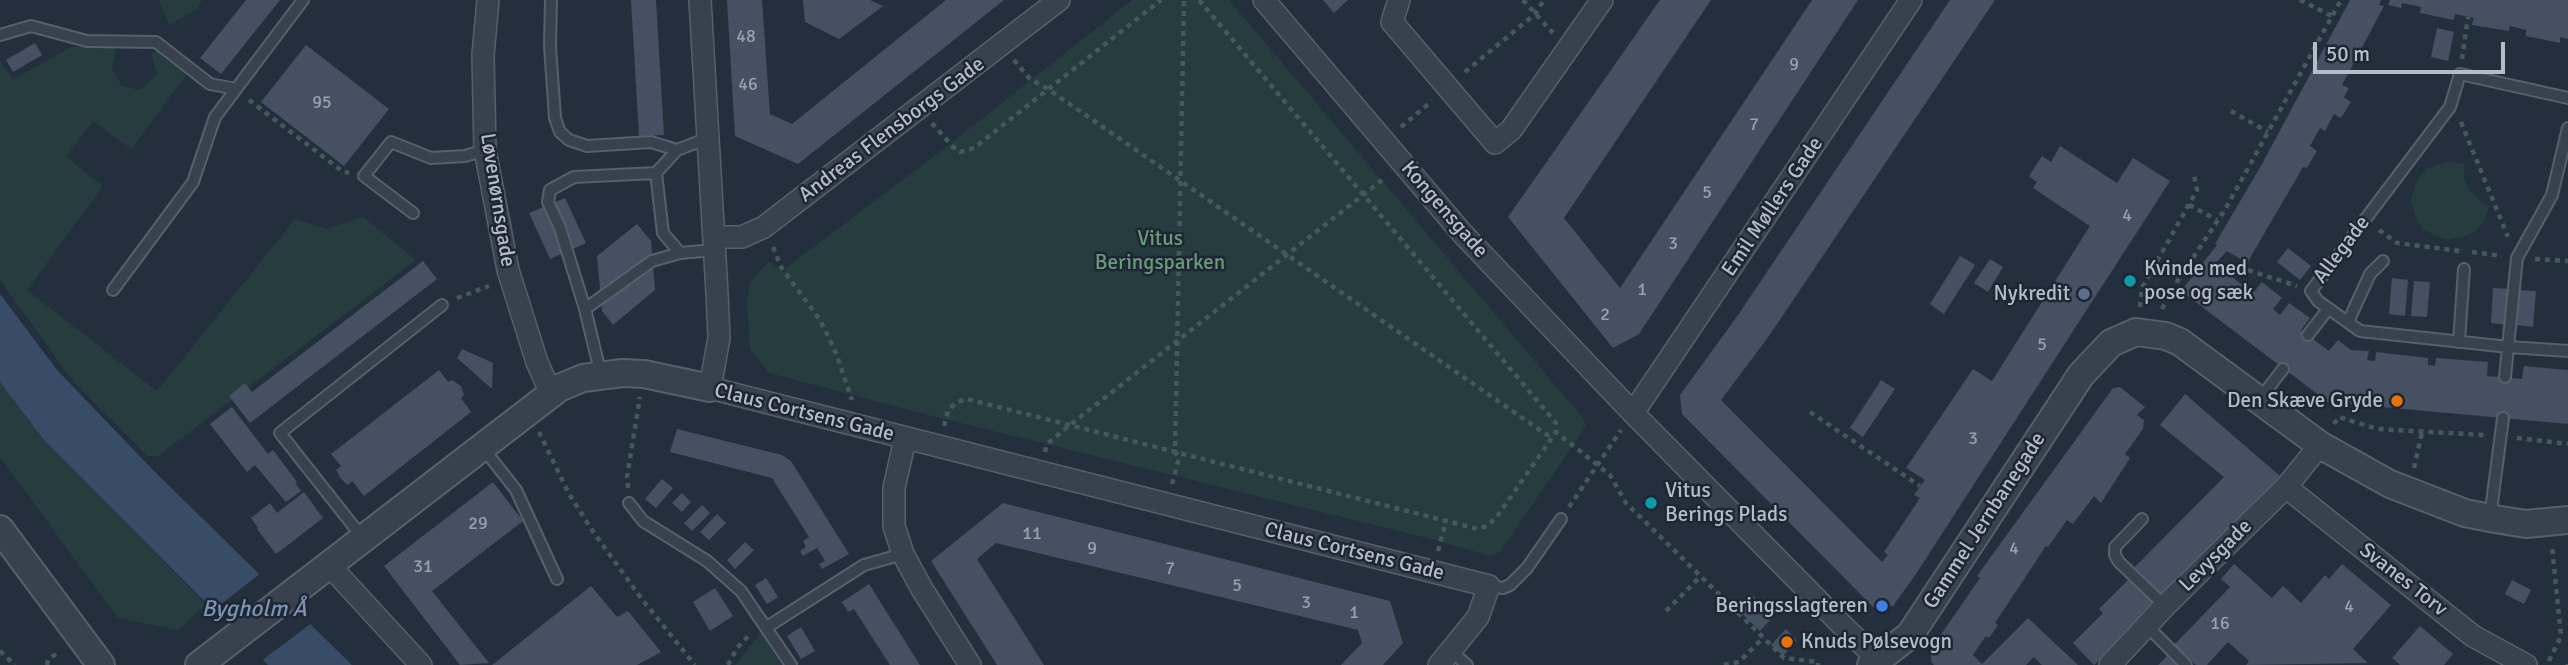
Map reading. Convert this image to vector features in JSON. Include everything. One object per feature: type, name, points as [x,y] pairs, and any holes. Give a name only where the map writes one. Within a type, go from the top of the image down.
[{"type":"street","name":"Løvenørnsgade","points":[[488,0],[483,55],[485,150],[508,270],[537,362],[551,394]]},
{"type":"street","points":[[700,0],[719,338],[710,388]]},
{"type":"street","name":"Andreas Flensborgs Gade","points":[[714,243],[741,237],[764,227],[1059,0]]},
{"type":"street","name":"Kongensgade","points":[[1264,0],[1462,233],[1633,413]]},
{"type":"street","points":[[1399,0],[1392,22],[1494,143],[1511,130],[1602,0]]},
{"type":"street","name":"Emil Møllers Gade","points":[[1633,413],[1912,0]]},
{"type":"street","points":[[2144,332],[2166,335],[2180,342],[2258,402],[2320,445],[2357,468],[2409,492],[2465,513],[2490,518],[2526,524],[2559,521]]},
{"type":"street","name":"Gammel Jernbanegade","points":[[1875,662],[1910,635],[2081,374],[2111,343],[2144,332]]},
{"type":"street","name":"Claus Cortsens Gade","points":[[199,665],[364,540],[529,409],[583,378],[601,375],[644,374],[710,388],[1489,586]]},
{"type":"street","points":[[1633,413],[1846,629],[1875,662]]},
{"type":"street","points":[[905,439],[894,488],[894,526],[903,554],[922,589],[970,665]]},
{"type":"street","name":"Levysgade","points":[[2110,665],[2286,487],[2320,445]]},
{"type":"street","name":"Svanes Torv","points":[[2286,487],[2473,636],[2526,665]]},
{"type":"street","points":[[0,529],[101,665]]},
{"type":"street","points":[[330,566],[421,665]]},
{"type":"street","points":[[1452,661],[1478,617],[1489,586]]},
{"type":"lane","points":[[113,289],[193,183],[215,117],[303,0]]},
{"type":"lane","points":[[551,0],[550,46],[554,106],[560,132],[569,140],[587,146],[651,142],[677,150]]},
{"type":"lane","points":[[0,35],[31,26],[87,41],[156,42],[210,84],[236,89]]},
{"type":"lane","points":[[2460,74],[2568,98]]},
{"type":"lane","name":"Allegade","points":[[2460,74],[2450,107],[2311,291],[2318,301],[2360,331],[2568,351]]},
{"type":"lane","points":[[2505,377],[2517,258],[2552,195],[2568,128]]},
{"type":"lane","points":[[601,375],[585,309],[560,228],[548,202],[550,190],[574,177],[656,173],[677,150],[708,138]]},
{"type":"lane","points":[[413,213],[364,176],[391,142],[430,158],[465,156],[485,150]]},
{"type":"lane","points":[[656,173],[663,233],[680,253]]},
{"type":"lane","points":[[585,309],[652,261],[714,243]]},
{"type":"lane","points":[[2348,322],[2370,274],[2384,261]]},
{"type":"lane","points":[[2459,342],[2464,269]]},
{"type":"lane","points":[[364,540],[280,433],[442,305]]},
{"type":"lane","points":[[2308,335],[2328,309]]},
{"type":"lane","points":[[2258,402],[2283,369]]},
{"type":"lane","points":[[2490,518],[2503,418]]},
{"type":"lane","points":[[482,446],[516,490],[557,579]]},
{"type":"lane","points":[[629,503],[643,521],[716,568],[741,591],[791,665]]},
{"type":"lane","points":[[1489,586],[1503,588],[1510,585],[1527,568],[1561,519]]},
{"type":"lane","points":[[2142,519],[2115,547],[2115,555],[2165,607]]},
{"type":"lane","points":[[767,627],[864,565],[903,554]]},
{"type":"lane","points":[[2147,626],[2186,665]]},
{"type":"path","points":[[920,109],[953,147],[967,152],[1161,0]]},
{"type":"path","points":[[1167,505],[1179,458],[1175,451],[1184,0]]},
{"type":"path","points":[[938,447],[948,411],[956,402],[967,399],[1478,529],[1487,526],[1496,518],[1556,432],[1556,423],[1199,0]]},
{"type":"path","points":[[1523,0],[1560,41],[1569,47]]},
{"type":"path","points":[[2300,0],[2332,16]]},
{"type":"path","points":[[2144,332],[2217,220],[2341,0]]},
{"type":"path","points":[[2460,74],[2468,17]]},
{"type":"path","points":[[1002,46],[1030,79],[1547,435],[1556,432]]},
{"type":"path","points":[[236,89],[342,170],[364,176]]},
{"type":"path","points":[[2450,107],[2458,114],[2517,258]]},
{"type":"path","points":[[2231,111],[2268,132]]},
{"type":"path","points":[[1040,473],[1047,444],[1403,163]]},
{"type":"path","points":[[2144,332],[2142,288],[2197,190],[2194,175]]},
{"type":"path","points":[[2189,205],[2217,220]]},
{"type":"path","points":[[764,227],[781,267],[820,320],[836,353],[854,405],[849,425]]},
{"type":"path","points":[[2230,264],[2311,291]]},
{"type":"path","points":[[442,305],[489,286]]},
{"type":"path","points":[[629,503],[627,477],[644,374]]},
{"type":"path","points":[[529,409],[569,494],[594,533],[640,598],[695,665]]},
{"type":"path","points":[[1810,412],[1920,486]]},
{"type":"path","points":[[1561,519],[1633,413]]},
{"type":"path","points":[[2320,445],[2339,417],[2377,429],[2501,436],[2568,444]]},
{"type":"path","points":[[1556,432],[1610,475],[1626,503],[1784,658],[1818,665]]},
{"type":"path","points":[[2409,492],[2422,432]]},
{"type":"path","points":[[1432,572],[1446,520]]},
{"type":"path","points":[[2547,665],[2561,636],[2559,521]]},
{"type":"path","points":[[1666,611],[1700,576]]},
{"type":"path","points":[[727,665],[748,635],[767,627]]},
{"type":"path","points":[[1724,665],[1739,662],[1763,638]]},
{"type":"path","points":[[0,651],[15,665]]},
{"type":"green space","points":[[159,0],[202,0],[196,10],[169,25]]},
{"type":"green space","name":"Vitus Beringsparken","points":[[1132,0],[1229,0],[1583,418],[1586,426],[1500,552],[1490,556],[769,373],[750,349],[747,301],[750,283],[769,261],[784,273],[787,267],[945,148]]},
{"type":"green space","points":[[71,47],[116,47],[112,69],[122,86],[140,90],[157,74],[151,53],[158,52],[186,75],[131,149],[93,121],[66,157],[103,186],[27,290],[157,391],[295,219],[326,229],[363,217],[416,260],[158,456],[147,456],[72,380],[0,280],[0,61],[13,80]]},
{"type":"green space","points":[[2450,161],[2464,164],[2464,178],[2468,188],[2480,202],[2489,206],[2484,221],[2477,230],[2467,236],[2446,240],[2424,230],[2417,221],[2411,200],[2418,178],[2428,168]]},
{"type":"green space","points":[[0,382],[44,440],[206,604],[178,630],[118,618],[0,457]]},
{"type":"green space","points":[[761,633],[782,665],[735,665]]},
{"type":"water","name":"Bygholm Å","points":[[0,294],[57,370],[153,470],[352,665],[268,665],[44,440],[0,382]]},
{"type":"pier","points":[[262,572],[313,622],[260,662],[211,612]]},
{"type":"building","points":[[246,0],[280,0],[221,74],[200,58]]},
{"type":"building","points":[[631,0],[656,0],[664,135],[639,136]]},
{"type":"building","points":[[727,0],[762,0],[770,114],[792,124],[946,0],[1004,0],[798,164],[735,136]]},
{"type":"building","points":[[803,0],[870,0],[883,6],[839,39],[805,22]]},
{"type":"building","points":[[1323,0],[1348,0],[1334,13]]},
{"type":"building","points":[[1660,0],[1711,0],[1564,218],[1620,288],[1812,0],[1858,0],[1639,334],[1613,348],[1508,217]]},
{"type":"building","points":[[1950,0],[1995,0],[1769,336],[1721,400],[1882,562],[1888,555],[1884,552],[1920,498],[1914,495],[1925,480],[1906,468],[1973,369],[1992,381],[2090,226],[2033,188],[2037,182],[2029,176],[2042,156],[2051,162],[2060,146],[2117,183],[2133,158],[2170,181],[1916,574],[1893,606],[1874,608],[1682,414],[1680,395],[1738,315]]},
{"type":"building","points":[[2350,0],[2381,0],[2379,5],[2384,6],[2342,85],[2349,88],[2344,97],[2351,102],[2341,118],[2334,114],[2325,131],[2320,128],[2310,146],[2317,151],[2307,168],[2303,167],[2247,263],[2227,251],[2215,264],[2253,293],[2262,282],[2282,298],[2273,309],[2280,315],[2289,303],[2310,318],[2301,330],[2329,351],[2338,340],[2351,350],[2369,351],[2367,360],[2375,361],[2376,352],[2428,358],[2428,365],[2435,366],[2436,358],[2488,362],[2487,376],[2522,379],[2524,366],[2568,370],[2568,424],[2328,402],[2181,291],[2217,245],[2215,244],[2262,164]]},
{"type":"building","points":[[2390,0],[2568,0],[2568,39],[2560,37],[2560,43],[2526,36],[2526,30],[2510,26],[2509,31],[2472,25],[2474,18],[2455,14],[2454,20],[2420,13],[2421,7],[2402,3],[2401,8],[2388,5]]},
{"type":"building","points":[[2437,28],[2454,32],[2448,61],[2431,57]]},
{"type":"building","points":[[35,43],[42,55],[13,72],[6,60]]},
{"type":"building","points":[[306,45],[389,109],[344,166],[261,102]]},
{"type":"building","points":[[565,198],[586,243],[550,259],[529,213]]},
{"type":"building","points":[[637,224],[651,241],[655,290],[613,325],[602,311],[597,256]]},
{"type":"building","points":[[2288,248],[2311,266],[2300,280],[2277,262]]},
{"type":"building","points":[[1960,256],[1975,265],[1944,314],[1930,304]]},
{"type":"building","points":[[1990,259],[2003,267],[1988,292],[1974,283]]},
{"type":"building","points":[[423,261],[437,279],[250,423],[229,396],[245,383],[252,392]]},
{"type":"building","points":[[2392,278],[2408,280],[2405,316],[2389,314]]},
{"type":"building","points":[[2414,281],[2430,282],[2427,317],[2411,316]]},
{"type":"building","points":[[2493,288],[2511,289],[2508,325],[2491,323]]},
{"type":"building","points":[[2518,290],[2536,291],[2533,327],[2516,325]]},
{"type":"building","points":[[462,349],[493,363],[492,389],[457,358]]},
{"type":"building","points":[[439,370],[448,382],[452,380],[461,386],[464,395],[461,398],[471,412],[364,496],[352,481],[348,485],[336,470],[341,466],[331,454]]},
{"type":"building","points":[[1881,380],[1895,389],[1863,437],[1850,428]]},
{"type":"building","points":[[2120,387],[2145,407],[2137,415],[2144,420],[2143,429],[2125,454],[2130,458],[2101,503],[2094,496],[2073,524],[2067,520],[2048,547],[2046,546],[1995,623],[1998,625],[1989,638],[1986,636],[1973,655],[1982,664],[2028,618],[2078,665],[2042,665],[2034,657],[2026,665],[1934,665],[1931,661],[1931,649],[1980,578],[1977,576],[2113,388]]},
{"type":"building","points":[[2185,394],[2280,476],[2094,665],[2073,643],[2103,613],[2099,609],[2129,579],[2126,576],[2224,477],[2160,425]]},
{"type":"building","points":[[232,407],[268,454],[273,450],[297,482],[295,483],[301,491],[286,502],[255,465],[247,472],[210,424]]},
{"type":"building","points":[[677,429],[782,455],[791,461],[849,554],[822,569],[819,564],[825,561],[817,548],[803,556],[800,551],[806,547],[803,541],[809,537],[772,478],[670,452]]},
{"type":"building","points":[[662,479],[673,488],[656,508],[645,499]]},
{"type":"building","points":[[493,482],[523,521],[432,591],[489,663],[460,665],[384,566]]},
{"type":"building","points":[[304,492],[323,518],[276,554],[251,518],[270,503],[277,513]]},
{"type":"building","points":[[682,493],[691,502],[682,512],[672,503]]},
{"type":"building","points":[[1003,503],[1390,601],[1403,643],[1383,665],[1341,665],[1362,643],[1358,630],[996,543],[977,559],[1044,665],[997,665],[931,561]]},
{"type":"building","points":[[702,505],[710,513],[692,531],[684,523]]},
{"type":"building","points":[[717,514],[726,523],[709,540],[700,532]]},
{"type":"building","points":[[745,542],[754,550],[735,569],[727,560]]},
{"type":"building","points":[[2234,564],[2272,598],[2283,586],[2301,603],[2325,575],[2329,579],[2342,564],[2391,605],[2353,649],[2368,663],[2246,665],[2249,661],[2228,642],[2207,665],[2196,665],[2174,645],[2230,587],[2221,579]]},
{"type":"building","points":[[766,578],[778,597],[767,604],[755,585]]},
{"type":"building","points":[[2512,580],[2531,590],[2524,604],[2505,594]]},
{"type":"building","points":[[869,584],[920,665],[890,665],[854,609],[848,612],[842,602]]},
{"type":"building","points":[[591,586],[617,617],[628,611],[661,652],[637,665],[492,665]]},
{"type":"building","points":[[715,588],[733,616],[710,631],[693,602]]},
{"type":"building","points":[[1751,594],[1774,616],[1760,631],[1737,609]]},
{"type":"building","points":[[2420,626],[2453,654],[2444,665],[2400,665],[2392,658]]},
{"type":"building","points":[[801,627],[815,651],[801,659],[787,636]]},
{"type":"building","points":[[1786,629],[1797,640],[1783,656],[1771,645]]},
{"type":"building","points":[[2167,656],[2177,665],[2158,665]]},
{"type":"place","name":"Kvinde med pose og sæk","points":[[2130,281]]},
{"type":"place","name":"Nykredit","points":[[2084,294]]},
{"type":"place","name":"Den Skæve Gryde","points":[[2397,401]]},
{"type":"place","name":"Vitus Berings Plads","points":[[1651,503]]},
{"type":"place","name":"Beringsslagteren","points":[[1882,606]]},
{"type":"place","name":"Knuds Pølsevogn","points":[[1787,642]]}]
